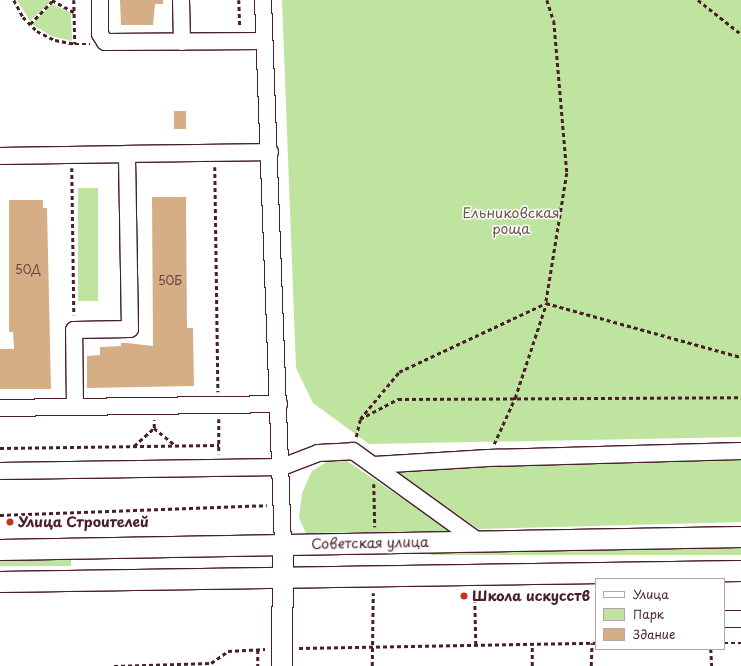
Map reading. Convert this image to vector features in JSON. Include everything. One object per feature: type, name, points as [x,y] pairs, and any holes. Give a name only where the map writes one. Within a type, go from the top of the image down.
[{"type":"main road","name":"Советская улица","points":[[0,550],[741,537]]},
{"type":"main road","points":[[282,666],[284,545]]},
{"type":"main road","points":[[92,548],[92,581]]},
{"type":"main road","points":[[0,582],[283,577],[610,576],[741,571]]},
{"type":"street","points":[[100,0],[100,34],[103,41],[109,43],[264,41]]},
{"type":"street","points":[[181,0],[182,42]]},
{"type":"street","points":[[263,0],[284,545]]},
{"type":"street","points":[[0,156],[270,152]]},
{"type":"street","points":[[75,407],[74,330],[130,329],[127,154]]},
{"type":"street","points":[[0,408],[279,404]]},
{"type":"street","points":[[0,471],[282,467],[318,453],[353,451],[478,541]]},
{"type":"street","points":[[374,465],[488,458],[741,451]]},
{"type":"street","points":[[725,620],[741,619]]},
{"type":"path","points":[[14,0],[30,24],[55,40],[75,44],[103,41]]},
{"type":"path","points":[[30,24],[53,0],[74,12]]},
{"type":"path","points":[[74,0],[75,44]]},
{"type":"path","points":[[239,0],[241,41]]},
{"type":"path","points":[[488,458],[515,398],[546,303],[567,173],[554,21],[547,0]]},
{"type":"path","points":[[698,0],[741,34]]},
{"type":"path","points":[[215,153],[219,468]]},
{"type":"path","points":[[72,155],[74,330]]},
{"type":"path","points":[[353,451],[360,419],[400,372],[546,303],[741,357]]},
{"type":"path","points":[[360,419],[398,399],[741,397]]},
{"type":"path","points":[[134,446],[154,428],[175,446]]},
{"type":"path","points":[[0,448],[219,445]]},
{"type":"path","points":[[374,465],[375,532]]},
{"type":"path","points":[[0,515],[283,504]]},
{"type":"path","points":[[372,666],[373,591]]},
{"type":"path","points":[[475,599],[476,644]]},
{"type":"path","points":[[532,643],[532,666]]},
{"type":"path","points":[[291,648],[592,643],[591,666]]},
{"type":"path","points":[[725,643],[741,643]]},
{"type":"path","points":[[114,666],[211,663],[228,651],[270,649]]},
{"type":"path","points":[[258,650],[258,666]]},
{"type":"path","points":[[711,650],[712,666]]},
{"type":"green space","points":[[17,0],[49,0],[50,2],[30,21]]},
{"type":"green space","name":"Ельниковская роща","points":[[282,0],[741,0],[741,437],[369,444],[313,403],[296,368]]},
{"type":"green space","points":[[52,4],[71,13],[72,41],[51,36],[32,24]]},
{"type":"green space","points":[[78,188],[98,188],[98,301],[78,301]]},
{"type":"green space","points":[[741,460],[741,522],[478,529],[387,466]]},
{"type":"green space","points":[[328,461],[347,461],[451,531],[306,533],[299,518],[302,493],[312,471]]},
{"type":"green space","points":[[431,548],[741,548],[741,555],[431,555]]},
{"type":"green space","points":[[0,559],[71,559],[71,566],[0,566]]},
{"type":"building","points":[[120,0],[163,0],[163,4],[155,4],[153,25],[121,25]]},
{"type":"building","points":[[174,111],[186,111],[186,129],[174,129]]},
{"type":"building","points":[[152,197],[186,197],[187,328],[193,328],[194,386],[87,388],[87,356],[100,355],[100,347],[121,346],[121,343],[153,346]]},
{"type":"building","points":[[9,200],[43,200],[43,208],[47,208],[51,389],[0,389],[0,349],[14,349],[13,332],[9,332]]},
{"type":"place","name":"Улица Строителей","points":[[10,522]]},
{"type":"place","name":"Школа искусств","points":[[464,596]]}]
